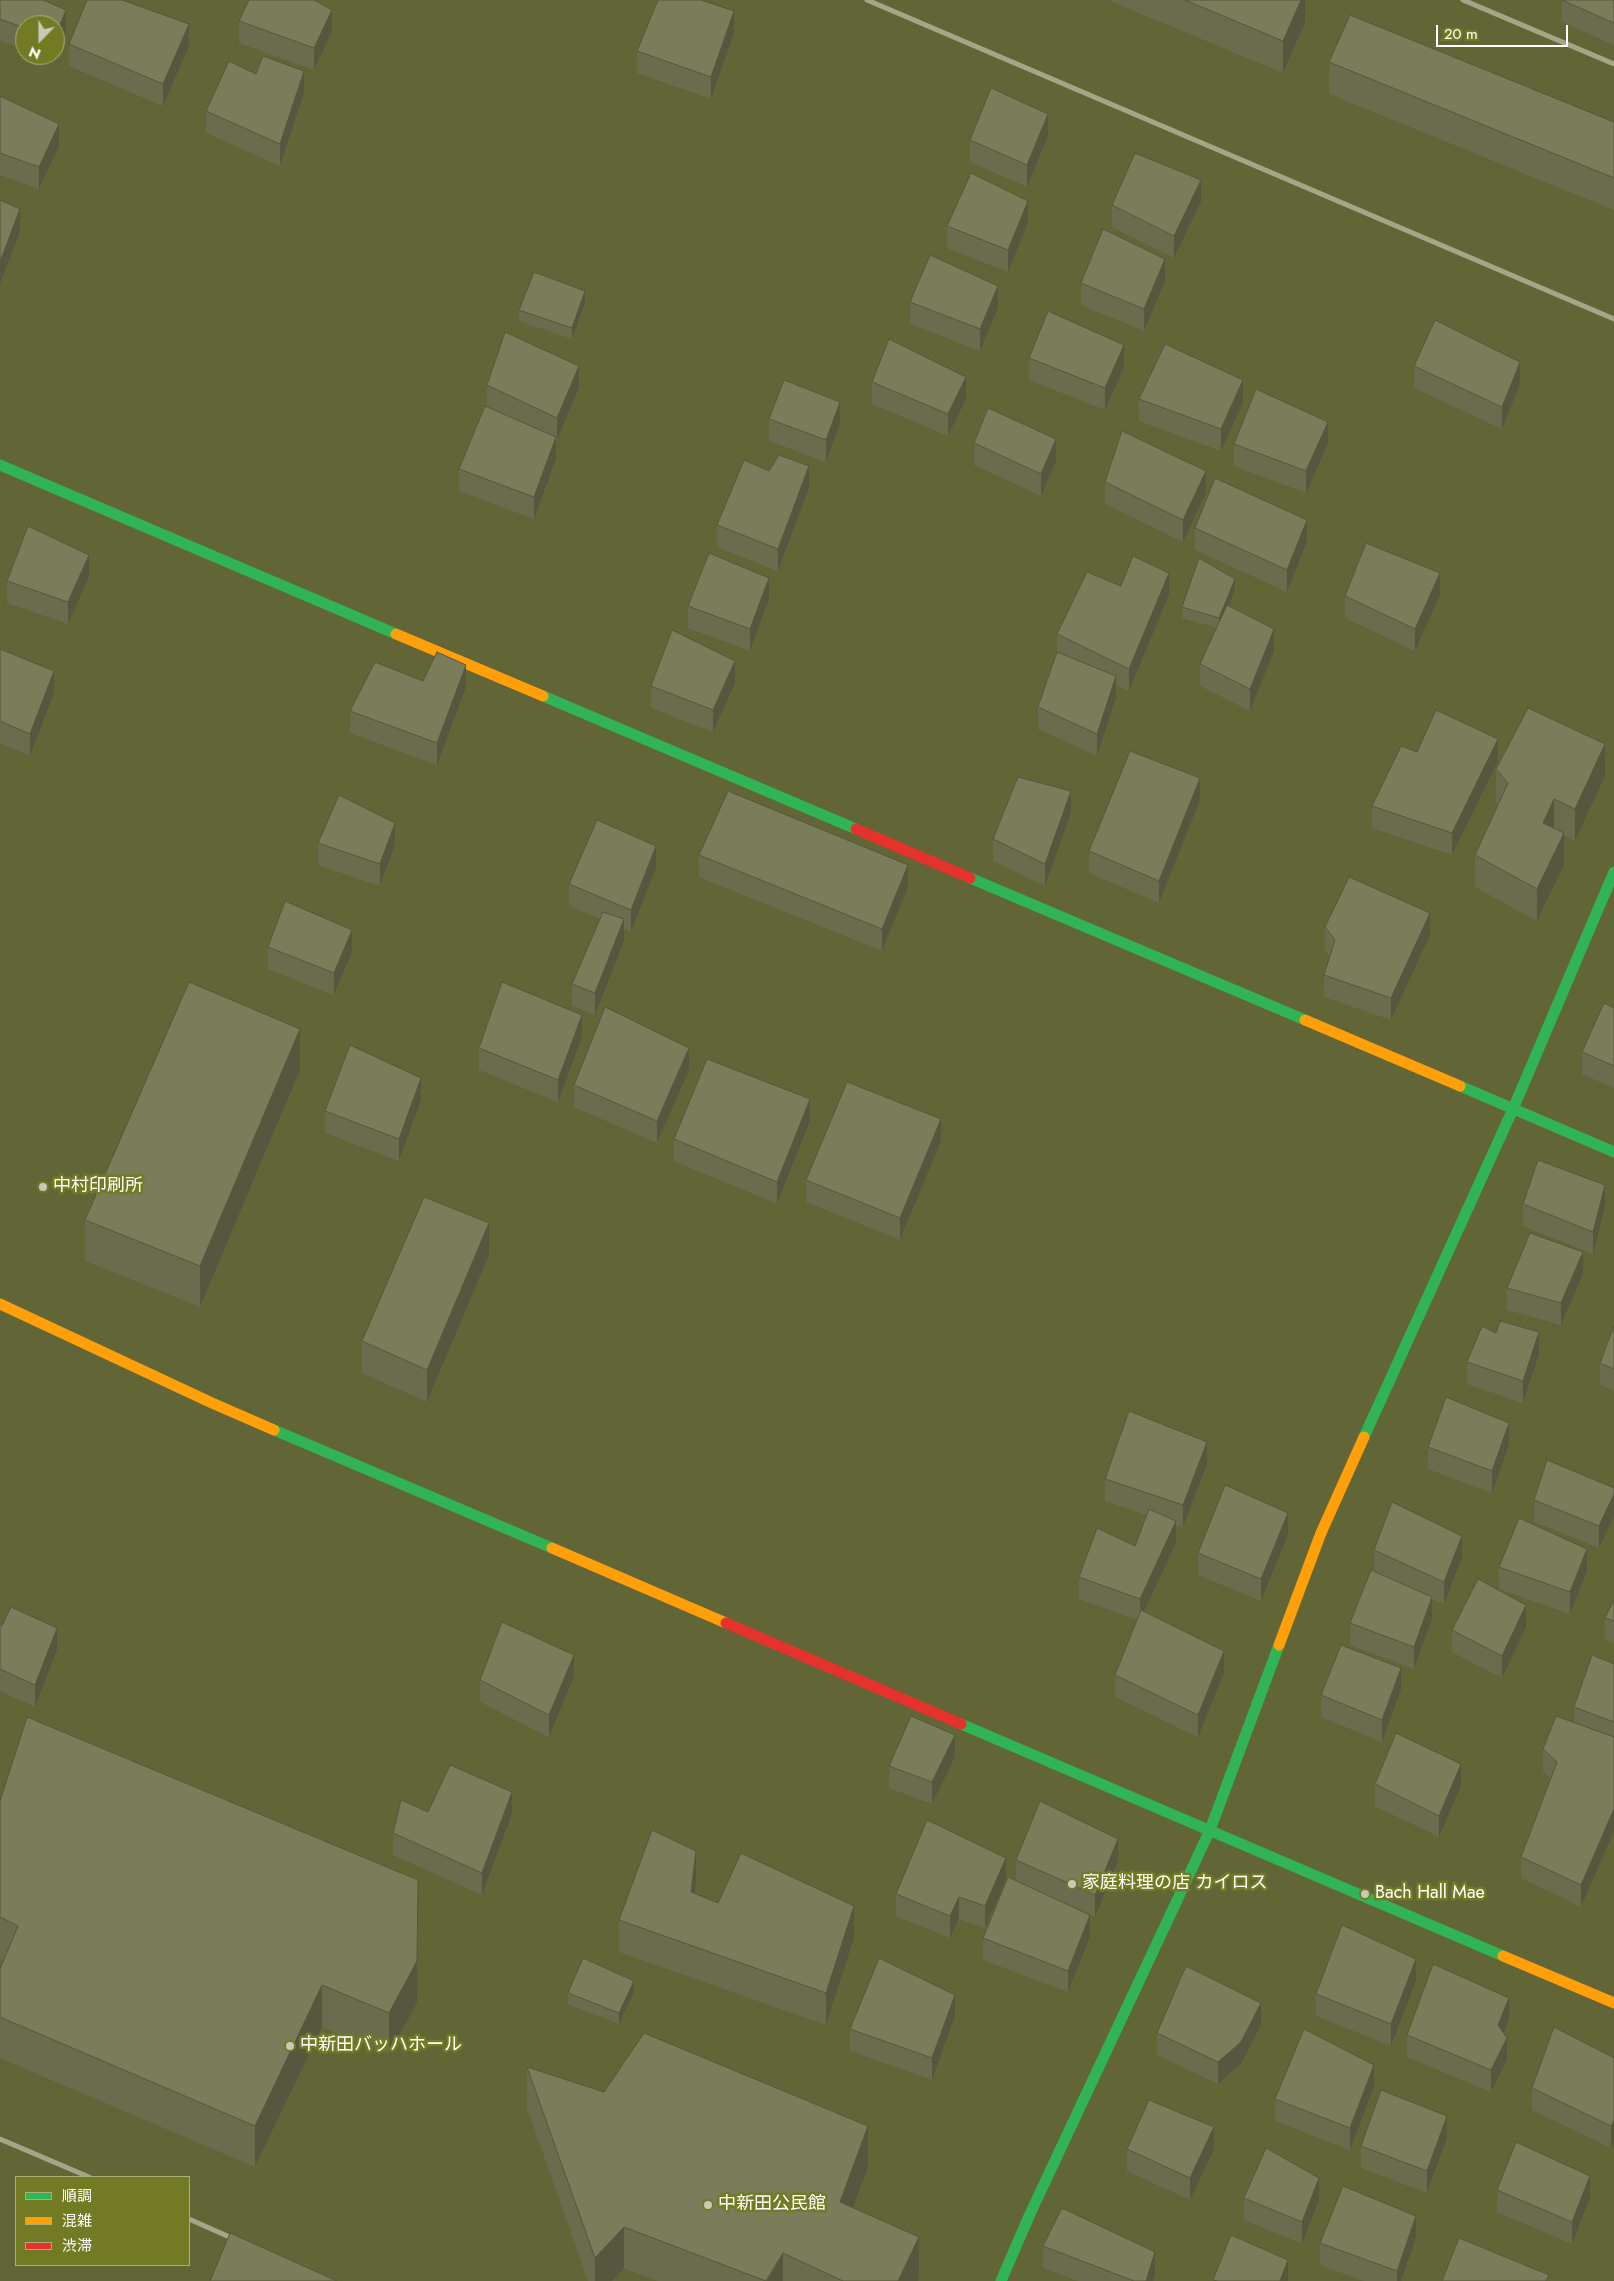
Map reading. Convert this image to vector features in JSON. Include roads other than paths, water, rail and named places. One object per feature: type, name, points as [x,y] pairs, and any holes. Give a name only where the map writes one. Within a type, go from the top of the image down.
[{"type":"street","points":[[867,0],[1614,319]]},
{"type":"street","points":[[1463,0],[1614,64]]},
{"type":"street","points":[[0,465],[1614,1152]]},
{"type":"street","points":[[1002,2281],[1030,2214],[1210,1830],[1322,1534],[1513,1109],[1614,872]]},
{"type":"street","points":[[0,1304],[212,1403],[1614,2003]]},
{"type":"street","points":[[0,2139],[87,2176]]},
{"type":"street","points":[[190,2220],[243,2242]]},
{"type":"place","name":"中村印刷所","points":[[43,1187]]},
{"type":"place","name":"家庭料理の店 カイロス","points":[[1072,1884]]},
{"type":"place","name":"Bach Hall Mae","points":[[1365,1894]]},
{"type":"place","name":"中新田バッハホール","points":[[290,2046]]},
{"type":"place","name":"中新田公民館","points":[[708,2205]]}]
